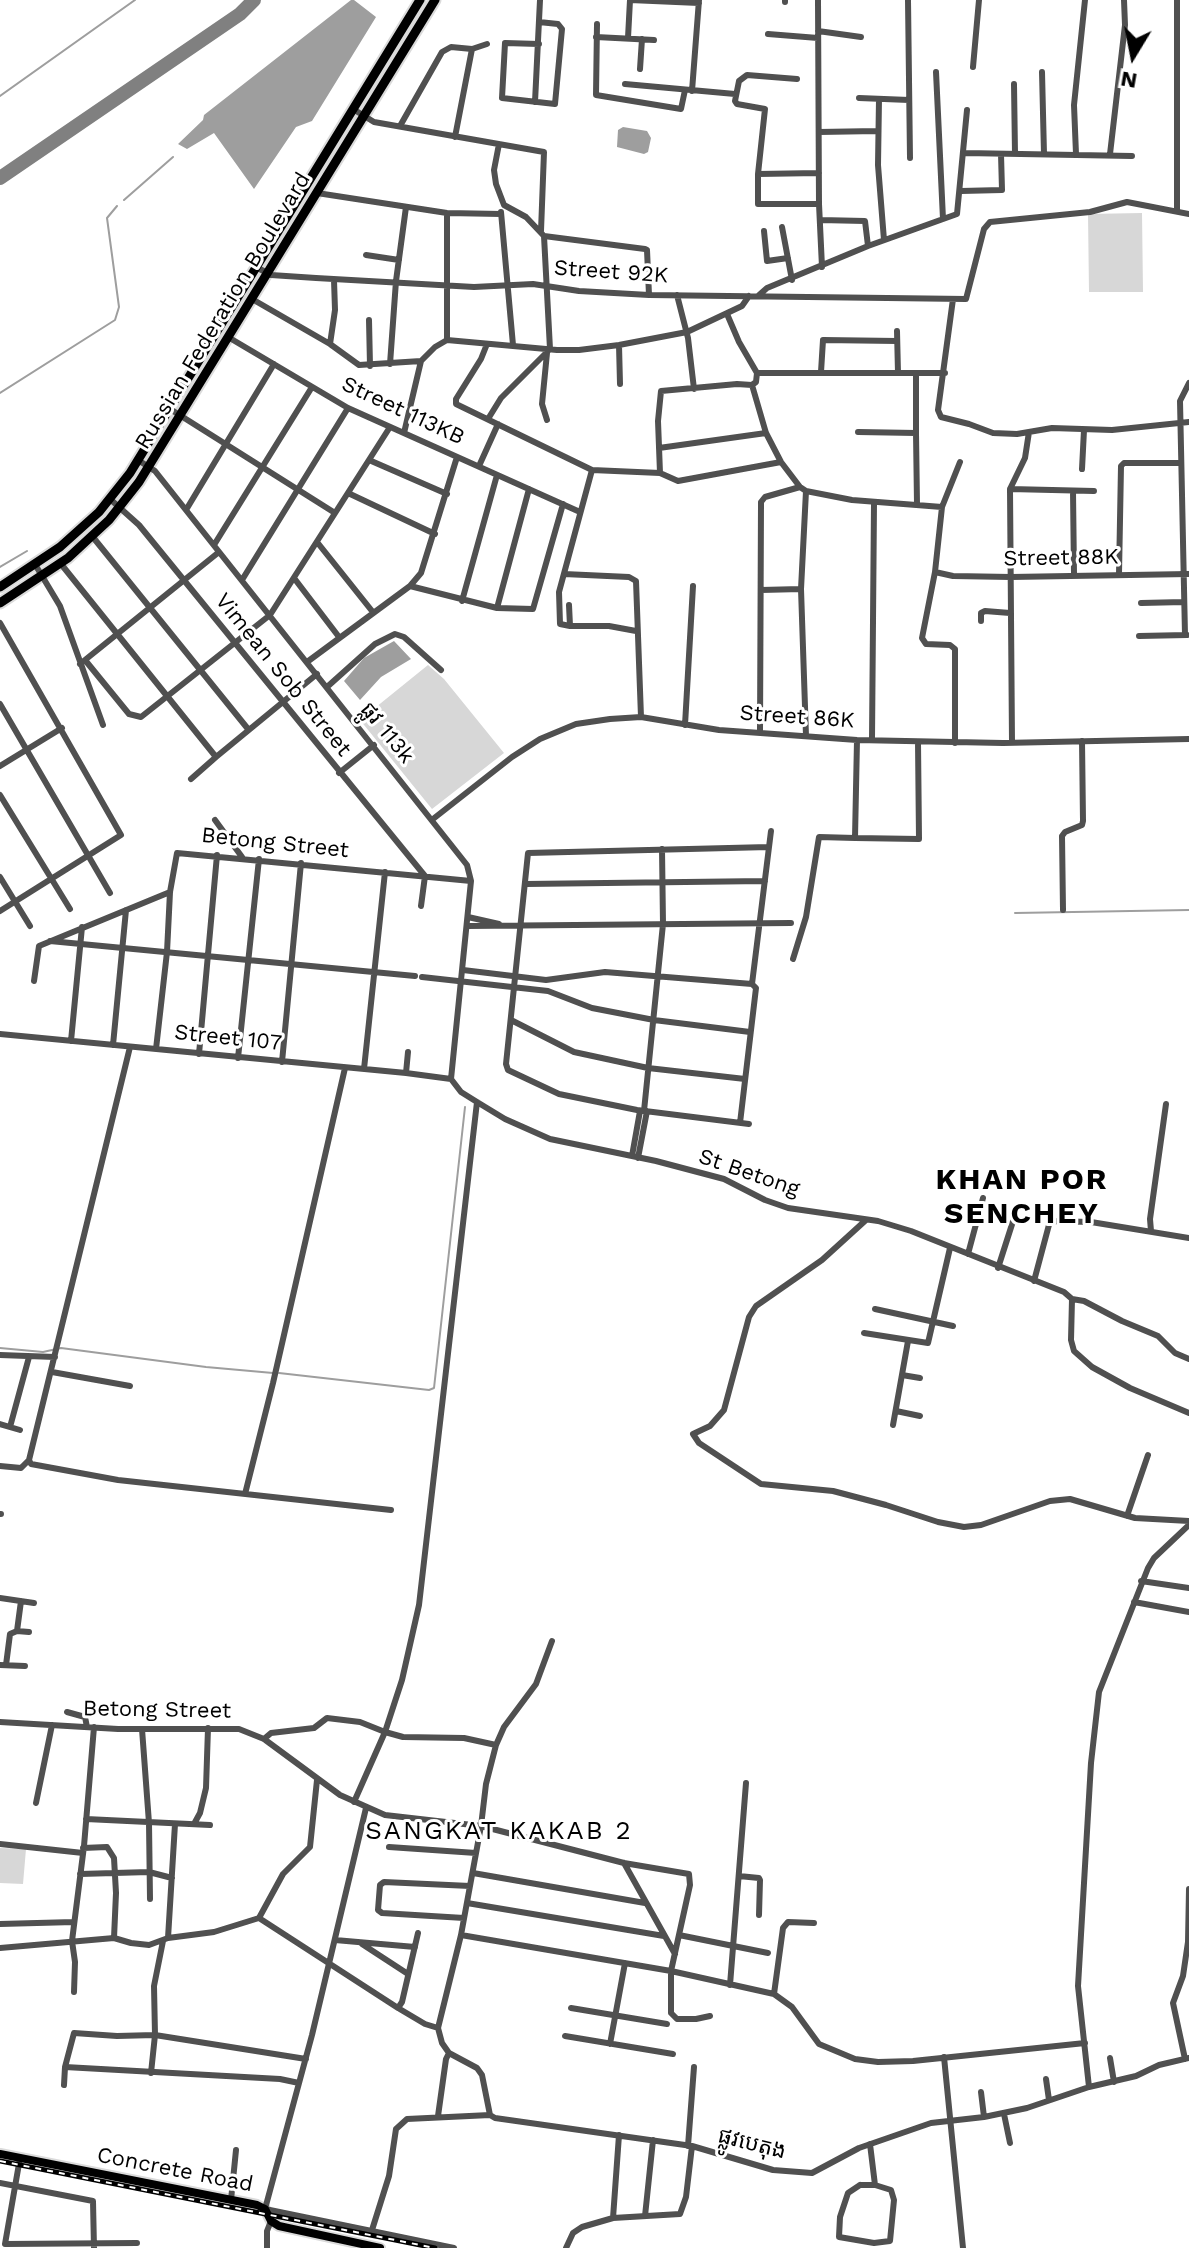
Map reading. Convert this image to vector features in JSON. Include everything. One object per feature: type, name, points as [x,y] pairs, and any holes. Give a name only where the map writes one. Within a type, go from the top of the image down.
[{"type":"highway","name":"Russian Federation Boulevard","points":[[0,587],[36,566],[76,533],[110,499],[138,460],[420,0]]},
{"type":"highway","name":"Russian Federation Boulevard","points":[[0,603],[61,564],[92,536],[120,507],[149,467],[435,0]]},
{"type":"main road","name":"Concrete Road","points":[[0,2154],[231,2200],[265,2209],[271,2221],[309,2234],[380,2248]]},
{"type":"street","points":[[535,102],[540,0]]},
{"type":"street","points":[[597,24],[596,95],[681,109],[688,90],[699,2],[630,0],[628,38]]},
{"type":"street","points":[[818,0],[822,267]]},
{"type":"street","points":[[908,0],[910,158]]},
{"type":"street","points":[[973,67],[979,0]]},
{"type":"street","points":[[1076,154],[1074,105],[1085,0]]},
{"type":"street","points":[[1110,154],[1125,25],[1124,0]]},
{"type":"street","points":[[1177,0],[1177,211],[1189,214]]},
{"type":"street","points":[[539,22],[561,25],[556,101],[552,104],[502,98],[504,45],[508,42],[539,44]]},
{"type":"street","points":[[768,34],[861,37]]},
{"type":"street","points":[[850,47],[852,36]]},
{"type":"street","points":[[596,37],[654,40]]},
{"type":"street","points":[[640,69],[642,39]]},
{"type":"street","points":[[1178,43],[1189,43]]},
{"type":"street","points":[[400,126],[442,52],[451,47],[472,49],[487,44]]},
{"type":"street","points":[[455,137],[472,49]]},
{"type":"street","points":[[936,72],[943,219]]},
{"type":"street","points":[[1042,72],[1044,154]]},
{"type":"street","points":[[797,79],[747,75],[739,81],[735,94],[737,104],[765,109],[758,204],[819,204]]},
{"type":"street","points":[[625,84],[735,94]]},
{"type":"street","points":[[1014,84],[1015,154]]},
{"type":"street","points":[[859,98],[909,100]]},
{"type":"street","points":[[879,99],[877,131],[884,240]]},
{"type":"street","points":[[353,109],[374,122],[544,152],[543,234],[548,286],[548,351],[542,404],[547,420]]},
{"type":"street","points":[[758,296],[767,288],[868,246],[957,214],[967,110]]},
{"type":"street","points":[[819,132],[877,131]]},
{"type":"street","points":[[499,144],[494,170],[504,205],[501,214],[513,345]]},
{"type":"street","points":[[965,153],[1132,156]]},
{"type":"street","points":[[961,191],[1002,190],[1001,154]]},
{"type":"street","points":[[1178,170],[1189,170]]},
{"type":"street","points":[[758,174],[819,173]]},
{"type":"street","points":[[317,193],[447,213],[501,214]]},
{"type":"street","name":"Street 92K","points":[[256,267],[268,273],[334,280],[446,286],[506,284],[649,295],[966,299],[984,229],[990,222],[1090,212],[1122,202],[1177,211]]},
{"type":"street","points":[[504,205],[526,217],[543,234],[647,250],[649,295]]},
{"type":"street","points":[[390,364],[396,281],[406,207]]},
{"type":"street","points":[[447,213],[447,340]]},
{"type":"street","points":[[820,220],[865,221],[868,246]]},
{"type":"street","points":[[782,227],[792,280]]},
{"type":"street","points":[[764,231],[767,261],[788,258]]},
{"type":"street","points":[[366,255],[399,260]]},
{"type":"street","points":[[330,344],[335,310],[334,280]]},
{"type":"street","points":[[677,295],[687,332],[694,389]]},
{"type":"street","points":[[404,433],[421,361],[447,340],[548,351],[619,345],[687,332],[742,306],[749,296]]},
{"type":"street","points":[[252,299],[330,344],[351,362],[370,366],[421,361]]},
{"type":"street","points":[[953,299],[938,410],[941,417],[993,433],[1052,428],[1112,430],[1185,422]]},
{"type":"street","points":[[660,473],[658,421],[661,391],[752,385],[756,382],[757,373],[727,314]]},
{"type":"street","points":[[369,320],[370,366]]},
{"type":"street","name":"Street 113KB","points":[[218,331],[348,408],[580,512]]},
{"type":"street","points":[[897,331],[898,373]]},
{"type":"street","points":[[821,372],[823,340],[897,341]]},
{"type":"street","points":[[487,344],[456,403],[592,470],[660,473],[678,481],[781,462]]},
{"type":"street","points":[[619,345],[620,384]]},
{"type":"street","points":[[488,419],[501,398],[548,351]]},
{"type":"street","points":[[186,510],[274,364]]},
{"type":"street","points":[[757,373],[945,373]]},
{"type":"street","points":[[916,373],[917,504]]},
{"type":"street","points":[[1139,636],[1187,635],[1181,463],[1185,422],[1180,401],[1189,383]]},
{"type":"street","points":[[752,385],[766,433],[781,462],[803,489],[801,589],[806,736]]},
{"type":"street","points":[[214,545],[312,387]]},
{"type":"street","points":[[242,580],[348,408]]},
{"type":"street","points":[[170,409],[335,513]]},
{"type":"street","points":[[479,466],[498,424]]},
{"type":"street","points":[[83,662],[129,714],[141,717],[270,615],[390,427]]},
{"type":"street","points":[[1082,469],[1084,430]]},
{"type":"street","points":[[858,432],[916,433]]},
{"type":"street","points":[[1012,743],[1010,489],[1025,458],[1029,432]]},
{"type":"street","points":[[659,448],[766,433]]},
{"type":"street","points":[[307,662],[372,611],[410,586],[421,573],[457,457]]},
{"type":"street","name":"ផ្លូវ 113k","points":[[138,460],[149,467],[186,510],[433,819],[464,860],[471,881]]},
{"type":"street","points":[[369,460],[447,494]]},
{"type":"street","points":[[955,743],[955,649],[950,645],[926,644],[922,638],[935,572],[942,507],[960,462]]},
{"type":"street","points":[[1119,574],[1121,466],[1124,463],[1181,463]]},
{"type":"street","points":[[592,470],[559,592],[559,619],[564,627],[609,626],[636,631]]},
{"type":"street","points":[[462,601],[497,475]]},
{"type":"street","points":[[497,608],[529,489]]},
{"type":"street","points":[[760,733],[761,502],[765,497],[803,489],[874,503],[942,507]]},
{"type":"street","points":[[1010,489],[1094,491]]},
{"type":"street","points":[[1073,491],[1074,574]]},
{"type":"street","points":[[348,493],[435,534]]},
{"type":"street","name":"Vimean Sob Street","points":[[110,499],[139,525],[425,876]]},
{"type":"street","points":[[872,740],[874,503]]},
{"type":"street","points":[[410,586],[497,608],[531,610],[535,607],[563,504]]},
{"type":"street","points":[[92,536],[248,729]]},
{"type":"street","points":[[317,542],[372,611]]},
{"type":"street","points":[[83,662],[219,552]]},
{"type":"street","points":[[61,564],[216,757]]},
{"type":"street","points":[[36,566],[60,606],[83,662],[103,725]]},
{"type":"street","name":"Street 88K","points":[[935,572],[953,576],[1011,577],[1186,574]]},
{"type":"street","points":[[564,574],[633,578],[636,581],[641,717]]},
{"type":"street","points":[[294,578],[339,637]]},
{"type":"street","points":[[685,725],[693,586]]},
{"type":"street","points":[[761,590],[801,589]]},
{"type":"street","points":[[1141,603],[1184,602]]},
{"type":"street","points":[[569,605],[570,626]]},
{"type":"street","points":[[981,621],[981,613],[985,611],[1010,613]]},
{"type":"street","points":[[0,623],[121,835],[0,911]]},
{"type":"street","points":[[327,687],[375,644],[395,634],[404,637],[441,670]]},
{"type":"street","points":[[191,779],[281,700],[317,674]]},
{"type":"street","points":[[0,704],[110,893]]},
{"type":"street","name":"Street 86K","points":[[433,819],[540,739],[576,724],[641,717],[760,733],[857,740],[1012,743],[1189,739]]},
{"type":"street","points":[[0,766],[62,728]]},
{"type":"street","points":[[855,838],[857,740]]},
{"type":"street","points":[[1063,910],[1062,836],[1082,825],[1082,741]]},
{"type":"street","points":[[793,959],[806,917],[819,837],[919,839],[918,742]]},
{"type":"street","points":[[339,773],[374,745]]},
{"type":"street","points":[[0,795],[70,909]]},
{"type":"street","points":[[215,820],[242,857]]},
{"type":"street","points":[[752,984],[771,831]]},
{"type":"street","points":[[749,1124],[644,1111],[559,1094],[508,1070],[506,1064],[528,853],[769,847]]},
{"type":"street","points":[[635,1157],[644,1111],[659,974],[663,924],[662,849]]},
{"type":"street","name":"Betong Street","points":[[156,1049],[170,892],[177,853],[471,881]]},
{"type":"street","points":[[199,1054],[217,855]]},
{"type":"street","points":[[238,1058],[259,859]]},
{"type":"street","points":[[282,1062],[301,863]]},
{"type":"street","points":[[364,1069],[385,872]]},
{"type":"street","points":[[421,906],[425,876]]},
{"type":"street","points":[[0,877],[30,926]]},
{"type":"street","points":[[451,1079],[471,881]]},
{"type":"street","points":[[526,884],[765,881]]},
{"type":"street","points":[[34,981],[39,946],[170,892]]},
{"type":"street","points":[[113,1045],[126,910]]},
{"type":"street","points":[[468,917],[492,920],[502,926]]},
{"type":"street","points":[[467,926],[791,923]]},
{"type":"street","points":[[71,1041],[82,927]]},
{"type":"street","points":[[50,941],[515,986],[562,995],[589,1007],[654,1020],[750,1032]]},
{"type":"street","points":[[463,970],[546,980],[605,972],[659,974],[752,984],[756,988],[740,1123]]},
{"type":"street","points":[[562,995],[564,978]]},
{"type":"street","points":[[511,1020],[574,1052],[648,1068],[745,1079]]},
{"type":"street","name":"Street 107","points":[[0,1034],[451,1079]]},
{"type":"street","points":[[0,1466],[21,1468],[29,1460],[130,1047]]},
{"type":"street","points":[[406,1073],[408,1052]]},
{"type":"street","points":[[245,1494],[345,1068]]},
{"type":"street","name":"St Betong","points":[[451,1079],[461,1092],[505,1119],[550,1139],[724,1179],[788,1208],[866,1220],[911,1231],[1064,1292],[1072,1299],[1084,1301],[1158,1336],[1175,1353],[1189,1359]]},
{"type":"street","points":[[354,1802],[385,1732],[402,1680],[419,1605],[477,1102]]},
{"type":"street","points":[[1151,1231],[1150,1219],[1166,1104]]},
{"type":"street","points":[[968,1254],[983,1198]]},
{"type":"street","points":[[998,1268],[1015,1215]]},
{"type":"street","points":[[866,1220],[822,1260],[756,1306],[749,1317],[724,1410],[710,1426],[693,1434],[699,1443],[761,1484],[833,1491],[951,1525],[981,1525],[1050,1501],[1070,1499],[1127,1516],[1189,1523]]},
{"type":"street","points":[[1034,1281],[1050,1221],[1091,1222],[1189,1238]]},
{"type":"street","points":[[864,1333],[928,1343],[950,1248]]},
{"type":"street","points":[[1072,1299],[1071,1340],[1074,1351],[1092,1367],[1130,1388],[1189,1413]]},
{"type":"street","points":[[875,1309],[953,1326]]},
{"type":"street","points":[[893,1425],[908,1341]]},
{"type":"street","points":[[0,1355],[55,1356]]},
{"type":"street","points":[[10,1427],[29,1357]]},
{"type":"street","points":[[52,1372],[130,1386]]},
{"type":"street","points":[[902,1375],[920,1378]]},
{"type":"street","points":[[896,1411],[920,1416]]},
{"type":"street","points":[[0,1424],[20,1430]]},
{"type":"street","points":[[1127,1516],[1148,1455]]},
{"type":"street","points":[[29,1460],[31,1464],[118,1480],[391,1510]]},
{"type":"street","points":[[1089,2087],[1078,1986],[1094,1726],[1099,1692],[1141,1581],[1154,1558],[1189,1523]]},
{"type":"street","points":[[1141,1581],[1189,1588]]},
{"type":"street","points":[[0,1598],[34,1603]]},
{"type":"street","points":[[17,1631],[21,1601]]},
{"type":"street","points":[[1134,1602],[1189,1612]]},
{"type":"street","points":[[25,1666],[3,1665],[9,1637],[17,1631],[29,1632]]},
{"type":"street","points":[[490,2115],[482,2075],[477,2068],[449,2053],[438,2028],[461,1935],[486,1784],[496,1745],[504,1727],[536,1684],[552,1641]]},
{"type":"street","points":[[67,1712],[85,1717],[91,1727],[86,1819],[72,1941],[74,1992]]},
{"type":"street","points":[[264,1739],[271,1733],[314,1728],[327,1718],[360,1722],[403,1737],[464,1738],[496,1745]]},
{"type":"street","name":"Betong Street","points":[[0,1722],[142,1729],[239,1729],[264,1739],[317,1780],[366,1808],[396,1817],[481,1826],[624,1863],[689,1874],[690,1885],[679,1935]]},
{"type":"street","points":[[36,1803],[52,1725]]},
{"type":"street","points":[[194,1824],[206,1788],[208,1728]]},
{"type":"street","points":[[142,1729],[149,1823],[150,1899]]},
{"type":"street","points":[[1,1949],[114,1938],[142,1945],[214,1932],[259,1918],[283,1874],[307,1854],[310,1847],[317,1780]]},
{"type":"street","points":[[730,1985],[746,1783]]},
{"type":"street","points":[[366,1808],[306,2059],[265,2209],[454,2248]]},
{"type":"street","points":[[86,1819],[210,1825]]},
{"type":"street","points":[[151,2073],[155,2035],[154,1986],[165,1939],[175,1824]]},
{"type":"street","points":[[0,1844],[83,1851],[107,1847],[114,1858],[116,1873],[114,1938]]},
{"type":"street","points":[[389,1847],[476,1853]]},
{"type":"street","points":[[624,1863],[675,1954]]},
{"type":"street","points":[[80,1874],[149,1872],[172,1878]]},
{"type":"street","points":[[473,1873],[645,1903]]},
{"type":"street","points":[[739,1876],[760,1880],[759,1915]]},
{"type":"street","points":[[464,1918],[382,1913],[378,1910],[380,1885],[384,1882],[470,1886]]},
{"type":"street","points":[[1187,2059],[1173,2003],[1183,1976],[1188,1942],[1189,1889]]},
{"type":"street","points":[[467,1903],[664,1936]]},
{"type":"street","points":[[259,1918],[398,2008],[438,2028]]},
{"type":"street","points":[[0,1924],[74,1922]]},
{"type":"street","points":[[774,1994],[783,1928],[788,1922],[814,1923]]},
{"type":"street","points":[[398,2008],[418,1933]]},
{"type":"street","points":[[461,1935],[671,1971],[774,1994],[792,2007],[819,2044],[855,2059],[878,2062],[1085,2043]]},
{"type":"street","points":[[710,2016],[696,2019],[673,2017],[671,1971],[679,1935],[768,1953]]},
{"type":"street","points":[[335,1940],[415,1947]]},
{"type":"street","points":[[359,1942],[408,1974]]},
{"type":"street","points":[[610,2044],[625,1963]]},
{"type":"street","points":[[571,2008],[667,2024]]},
{"type":"street","points":[[64,2085],[65,2067],[74,2033],[155,2035],[306,2059]]},
{"type":"street","points":[[565,2036],[673,2054]]},
{"type":"street","points":[[438,2116],[449,2053]]},
{"type":"street","points":[[944,2057],[963,2248]]},
{"type":"street","points":[[1110,2058],[1114,2082]]},
{"type":"street","name":"ផ្លូវបេតុង","points":[[372,2230],[389,2176],[398,2125],[407,2119],[490,2115],[690,2146],[773,2170],[804,2174],[819,2172],[870,2144],[931,2123],[1004,2114],[1187,2059]]},
{"type":"street","points":[[65,2067],[299,2083]]},
{"type":"street","points":[[566,2248],[573,2233],[582,2227],[613,2218],[670,2216],[683,2211],[694,2067]]},
{"type":"street","points":[[1046,2079],[1049,2100]]},
{"type":"street","points":[[981,2092],[984,2117]]},
{"type":"street","points":[[1004,2114],[1010,2143]]},
{"type":"street","points":[[613,2218],[619,2135]]},
{"type":"street","points":[[645,2216],[653,2140]]},
{"type":"street","points":[[870,2144],[875,2185]]},
{"type":"street","points":[[231,2200],[236,2150]]},
{"type":"street","points":[[20,2158],[5,2246],[137,2243]]},
{"type":"street","points":[[0,2183],[93,2201],[94,2245]]},
{"type":"street","points":[[837,2248],[840,2217],[851,2189],[860,2185],[875,2185],[891,2190],[890,2241],[874,2243],[839,2237]]},
{"type":"street","points":[[267,2248],[267,2231],[271,2221]]},
{"type":"shaded area","points":[[351,0],[376,17],[312,121],[296,127],[254,189],[214,133],[187,149],[178,144],[203,120],[204,115]]},
{"type":"shaded area","points":[[623,127],[647,131],[651,138],[648,152],[644,154],[617,147],[618,130]]},
{"type":"shaded area","points":[[1142,213],[1143,292],[1089,292],[1088,214]]},
{"type":"shaded area","points":[[394,641],[411,659],[381,677],[360,700],[344,681],[364,658]]},
{"type":"shaded area","points":[[428,665],[444,679],[504,753],[432,809],[360,720]]},
{"type":"shaded area","points":[[0,1848],[26,1849],[23,1884],[0,1883]]},
{"type":"waterway","points":[[0,96],[135,0]]},
{"type":"waterway","points":[[124,200],[173,157]]},
{"type":"waterway","points":[[0,393],[115,320],[119,307],[107,218],[117,206]]},
{"type":"waterway","points":[[0,567],[27,551]]},
{"type":"waterway","points":[[1015,913],[1189,910]]},
{"type":"waterway","points":[[279,1373],[429,1390],[434,1388],[465,1107]]},
{"type":"waterway","points":[[0,1348],[43,1352],[61,1348],[273,1373]]},
{"type":"taxiway","points":[[0,178],[240,14],[254,0]]},
{"type":"railway","points":[[0,2161],[435,2248]]},
{"type":"district","name":"KHAN POR SENCHEY","points":[[1022,1197]]},
{"type":"district","name":"SANGKAT KAKAB 2","points":[[499,1831]]}]
